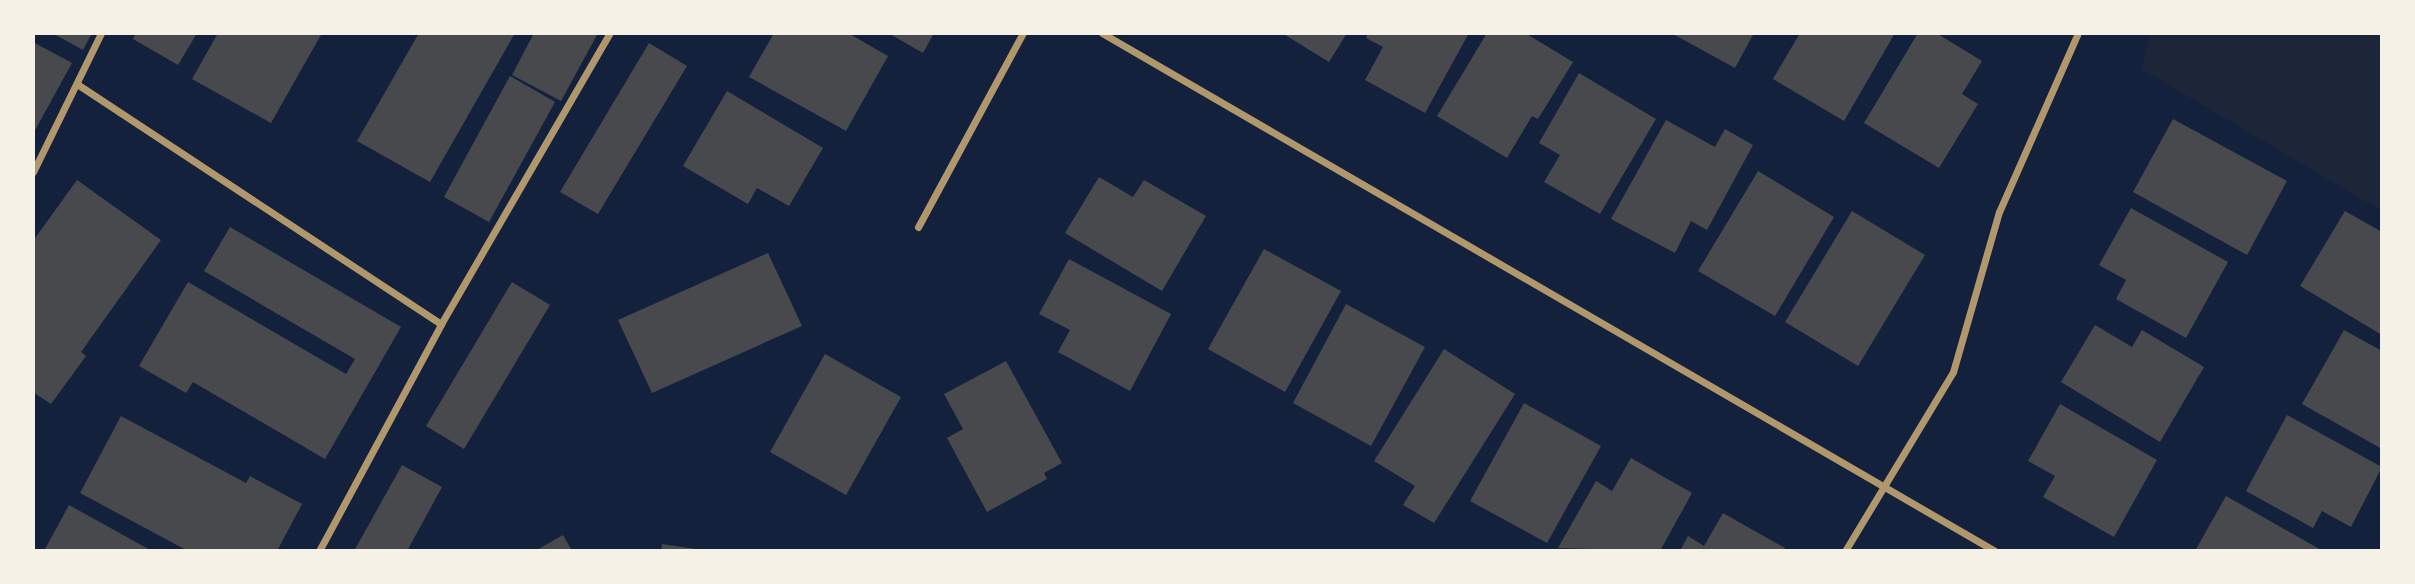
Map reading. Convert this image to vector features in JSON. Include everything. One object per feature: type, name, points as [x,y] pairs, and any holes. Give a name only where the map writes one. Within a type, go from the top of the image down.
[{"type":"street","points":[[33,172],[101,33]]},
{"type":"street","points":[[319,551],[441,324],[610,33]]},
{"type":"street","points":[[918,227],[1023,33]]},
{"type":"street","points":[[1102,33],[1995,551]]},
{"type":"street","points":[[1845,551],[1953,372],[1999,212],[2078,33]]},
{"type":"street","points":[[77,85],[441,324]]},
{"type":"shaded area","points":[[2150,33],[2382,33],[2382,211],[2142,69]]},
{"type":"building","points":[[52,33],[92,33],[83,50]]},
{"type":"building","points":[[136,33],[197,33],[178,65],[133,39]]},
{"type":"building","points":[[218,33],[322,33],[271,123],[192,79]]},
{"type":"building","points":[[419,33],[515,33],[430,182],[357,141]]},
{"type":"building","points":[[534,33],[598,33],[561,101],[512,75]]},
{"type":"building","points":[[774,33],[848,33],[888,56],[846,131],[749,77]]},
{"type":"building","points":[[888,33],[934,33],[923,53]]},
{"type":"building","points":[[1282,33],[1347,33],[1329,62]]},
{"type":"building","points":[[1368,33],[1469,33],[1425,113],[1365,80],[1383,47],[1366,38]]},
{"type":"building","points":[[1487,33],[1525,33],[1573,62],[1538,119],[1532,116],[1507,158],[1437,116]]},
{"type":"building","points":[[1671,33],[1754,33],[1735,68]]},
{"type":"building","points":[[1800,33],[1895,33],[1844,121],[1773,79]]},
{"type":"building","points":[[1918,33],[1936,33],[1982,61],[1962,94],[1978,104],[1939,168],[1864,123]]},
{"type":"building","points":[[33,42],[72,63],[33,134]]},
{"type":"building","points":[[649,43],[687,66],[598,214],[560,192]]},
{"type":"building","points":[[1579,73],[1656,119],[1600,214],[1544,182],[1560,155],[1539,143]]},
{"type":"building","points":[[510,76],[555,102],[489,222],[444,197]]},
{"type":"building","points":[[727,91],[823,148],[789,206],[757,188],[748,204],[683,166]]},
{"type":"building","points":[[2173,119],[2287,181],[2247,255],[2133,192]]},
{"type":"building","points":[[1666,120],[1715,147],[1725,129],[1753,145],[1707,230],[1691,221],[1675,253],[1611,219]]},
{"type":"building","points":[[1758,171],[1834,217],[1775,316],[1698,271]]},
{"type":"building","points":[[1099,177],[1133,197],[1144,180],[1206,216],[1162,291],[1065,233]]},
{"type":"building","points":[[77,180],[161,240],[81,352],[86,356],[51,404],[33,392],[33,241]]},
{"type":"building","points":[[2131,208],[2228,262],[2186,338],[2116,299],[2126,280],[2099,265]]},
{"type":"building","points":[[1852,211],[1925,255],[1858,366],[1785,322]]},
{"type":"building","points":[[2345,211],[2382,232],[2382,335],[2300,286]]},
{"type":"building","points":[[230,227],[401,327],[325,459],[193,382],[186,393],[139,366],[188,282],[346,374],[355,359],[204,271]]},
{"type":"building","points":[[1264,249],[1341,291],[1285,392],[1208,349]]},
{"type":"building","points":[[768,253],[802,326],[652,393],[618,320]]},
{"type":"building","points":[[1069,259],[1171,314],[1130,391],[1058,352],[1070,330],[1039,314]]},
{"type":"building","points":[[512,282],[550,305],[464,449],[426,426]]},
{"type":"building","points":[[1346,304],[1425,347],[1371,446],[1293,403]]},
{"type":"building","points":[[2095,325],[2132,347],[2142,330],[2204,367],[2160,442],[2061,382]]},
{"type":"building","points":[[2344,330],[2382,351],[2382,449],[2302,404]]},
{"type":"building","points":[[1444,349],[1515,394],[1434,523],[1403,505],[1415,486],[1374,461]]},
{"type":"building","points":[[825,354],[901,397],[846,495],[770,452]]},
{"type":"building","points":[[1006,361],[1062,463],[1044,473],[1047,479],[987,512],[947,438],[963,429],[944,394]]},
{"type":"building","points":[[1524,403],[1601,446],[1547,543],[1470,501]]},
{"type":"building","points":[[2060,404],[2157,460],[2114,537],[2043,497],[2055,476],[2028,461]]},
{"type":"building","points":[[2287,415],[2382,467],[2351,527],[2322,511],[2313,528],[2246,491]]},
{"type":"building","points":[[121,416],[246,483],[250,476],[302,504],[277,551],[188,551],[80,493]]},
{"type":"building","points":[[1631,458],[1692,493],[1660,551],[1558,548],[1596,481],[1612,491]]},
{"type":"building","points":[[402,465],[442,487],[407,551],[354,551]]},
{"type":"building","points":[[2226,496],[2323,551],[2195,551]]},
{"type":"building","points":[[69,505],[152,551],[44,551]]},
{"type":"building","points":[[1723,513],[1785,548],[1783,551],[1680,551],[1688,536],[1704,546]]},
{"type":"building","points":[[563,535],[572,551],[535,551]]},
{"type":"building","points":[[662,544],[696,549],[696,551],[661,551]]}]
